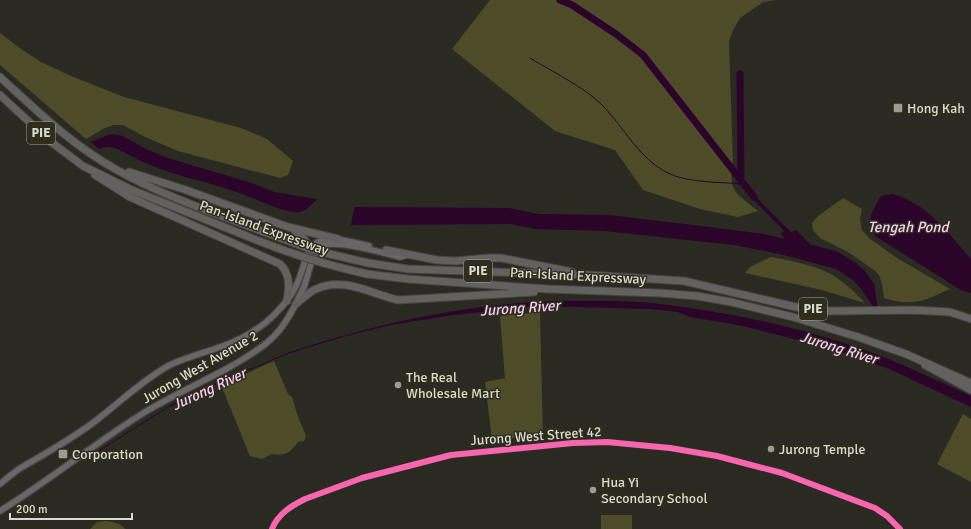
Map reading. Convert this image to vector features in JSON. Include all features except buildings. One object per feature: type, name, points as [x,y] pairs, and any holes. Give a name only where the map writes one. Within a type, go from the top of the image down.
[{"type":"highway","name":"Pan-Island Expressway","points":[[0,77],[60,132],[117,170],[154,188],[313,250],[368,263],[408,269],[588,275],[684,281],[796,307],[830,311],[913,310],[950,312],[971,319]]},
{"type":"highway","name":"Pan-Island Expressway","points":[[0,95],[51,142],[83,166],[132,190],[309,260],[367,274],[408,279],[558,290],[659,293],[697,296],[730,302],[793,317],[858,337],[906,354],[971,383]]},
{"type":"highway","points":[[83,166],[101,180],[130,197],[280,264],[285,269],[289,280],[286,301]]},
{"type":"highway","points":[[117,170],[128,171],[186,190],[288,227],[338,239]]},
{"type":"highway","points":[[288,227],[297,232],[308,246],[314,257]]},
{"type":"highway","points":[[386,250],[437,260],[455,261],[501,258],[588,275]]},
{"type":"highway","points":[[296,304],[315,289],[327,285],[338,284],[351,285],[383,297],[398,300],[558,290]]},
{"type":"highway","points":[[906,354],[971,390]]},
{"type":"main road","points":[[310,249],[321,240],[338,239],[386,250]]},
{"type":"main road","points":[[314,257],[323,246],[334,244],[400,256],[408,254]]},
{"type":"main road","name":"Jurong West Avenue 2","points":[[0,484],[18,470],[68,440],[98,419],[119,401],[168,366],[180,360],[227,345],[243,337],[273,316],[297,285],[310,249]]},
{"type":"main road","name":"Jurong West Avenue 2","points":[[0,511],[125,425],[151,409],[242,360],[271,340],[296,304],[304,288],[314,257]]},
{"type":"street","name":"Jurong West Street 42","points":[[272,529],[277,519],[284,512],[296,503],[305,499],[362,478],[441,457],[499,449],[573,443],[607,442],[670,448],[717,456],[782,473],[875,508],[896,523],[900,529]]},
{"type":"shaded area","points":[[490,0],[776,0],[763,2],[740,18],[729,41],[733,187],[740,197],[758,211],[738,217],[700,209],[643,190],[615,150],[555,131],[452,49]]},
{"type":"shaded area","points":[[0,33],[41,62],[71,76],[124,97],[241,128],[267,139],[293,161],[288,175],[280,178],[178,151],[145,137],[123,125],[113,125],[86,139],[0,65]]},
{"type":"shaded area","points":[[843,198],[862,209],[860,219],[862,230],[869,238],[897,258],[950,289],[933,297],[918,301],[902,302],[884,298],[879,275],[874,270],[848,252],[820,238],[813,230],[812,223],[817,217]]},
{"type":"shaded area","points":[[771,257],[793,261],[823,270],[848,286],[865,303],[822,290],[745,273],[750,267]]},
{"type":"shaded area","points":[[540,312],[543,440],[514,438],[492,440],[485,382],[505,378],[500,316]]},
{"type":"shaded area","points":[[274,361],[288,394],[292,397],[306,436],[304,441],[298,442],[287,453],[280,455],[272,454],[262,459],[250,456],[221,385]]},
{"type":"shaded area","points":[[963,414],[971,419],[971,482],[937,464]]},
{"type":"shaded area","points":[[601,515],[632,515],[632,529],[601,529]]},
{"type":"shaded area","points":[[106,521],[117,523],[125,529],[90,529],[97,522]]},
{"type":"water","points":[[112,134],[123,136],[148,150],[171,159],[249,182],[274,192],[317,199],[310,207],[303,211],[288,211],[231,190],[160,169],[147,164],[117,148],[104,147],[99,149],[91,142]]},
{"type":"water","points":[[749,190],[791,232],[796,230],[810,244],[838,252],[856,263],[865,271],[874,284],[878,309],[874,308],[853,280],[836,269],[784,255],[734,245],[604,231],[535,229],[510,224],[351,225],[355,207],[509,208],[539,214],[609,215],[764,234],[785,239],[781,233],[784,231],[747,193]]},
{"type":"water","name":"Tengah Pond","points":[[892,194],[916,204],[936,220],[971,259],[971,293],[961,290],[875,236],[872,230],[871,215],[881,196]]},
{"type":"water","name":"Jurong River","points":[[551,301],[614,301],[652,303],[713,311],[803,331],[862,349],[921,373],[971,396],[971,407],[889,369],[833,349],[738,325],[690,317],[678,312],[651,309],[537,306],[453,315],[391,325],[346,336],[284,355],[350,334],[416,318],[483,307]]},
{"type":"waterway","points":[[560,0],[572,5],[616,34],[643,55],[754,197]]},
{"type":"waterway","points":[[530,58],[586,91],[601,104],[640,151],[649,160],[668,173],[685,179],[705,182],[743,184]]},
{"type":"waterway","points":[[740,74],[741,182]]},
{"type":"waterway","name":"Jurong River","points":[[86,459],[168,407],[215,384],[284,355]]},
{"type":"cycle path","points":[[272,529],[281,515],[305,499],[362,478],[451,455],[573,443],[607,442],[670,448],[717,456],[782,473],[875,508],[887,516],[900,529]]},
{"type":"place","name":"Hong Kah","points":[[898,108]]},
{"type":"place","name":"The Real Wholesale Mart","points":[[398,385]]},
{"type":"place","name":"Jurong Temple","points":[[771,449]]},
{"type":"place","name":"Corporation","points":[[63,454]]},
{"type":"place","name":"Hua Yi Secondary School","points":[[593,490]]}]
